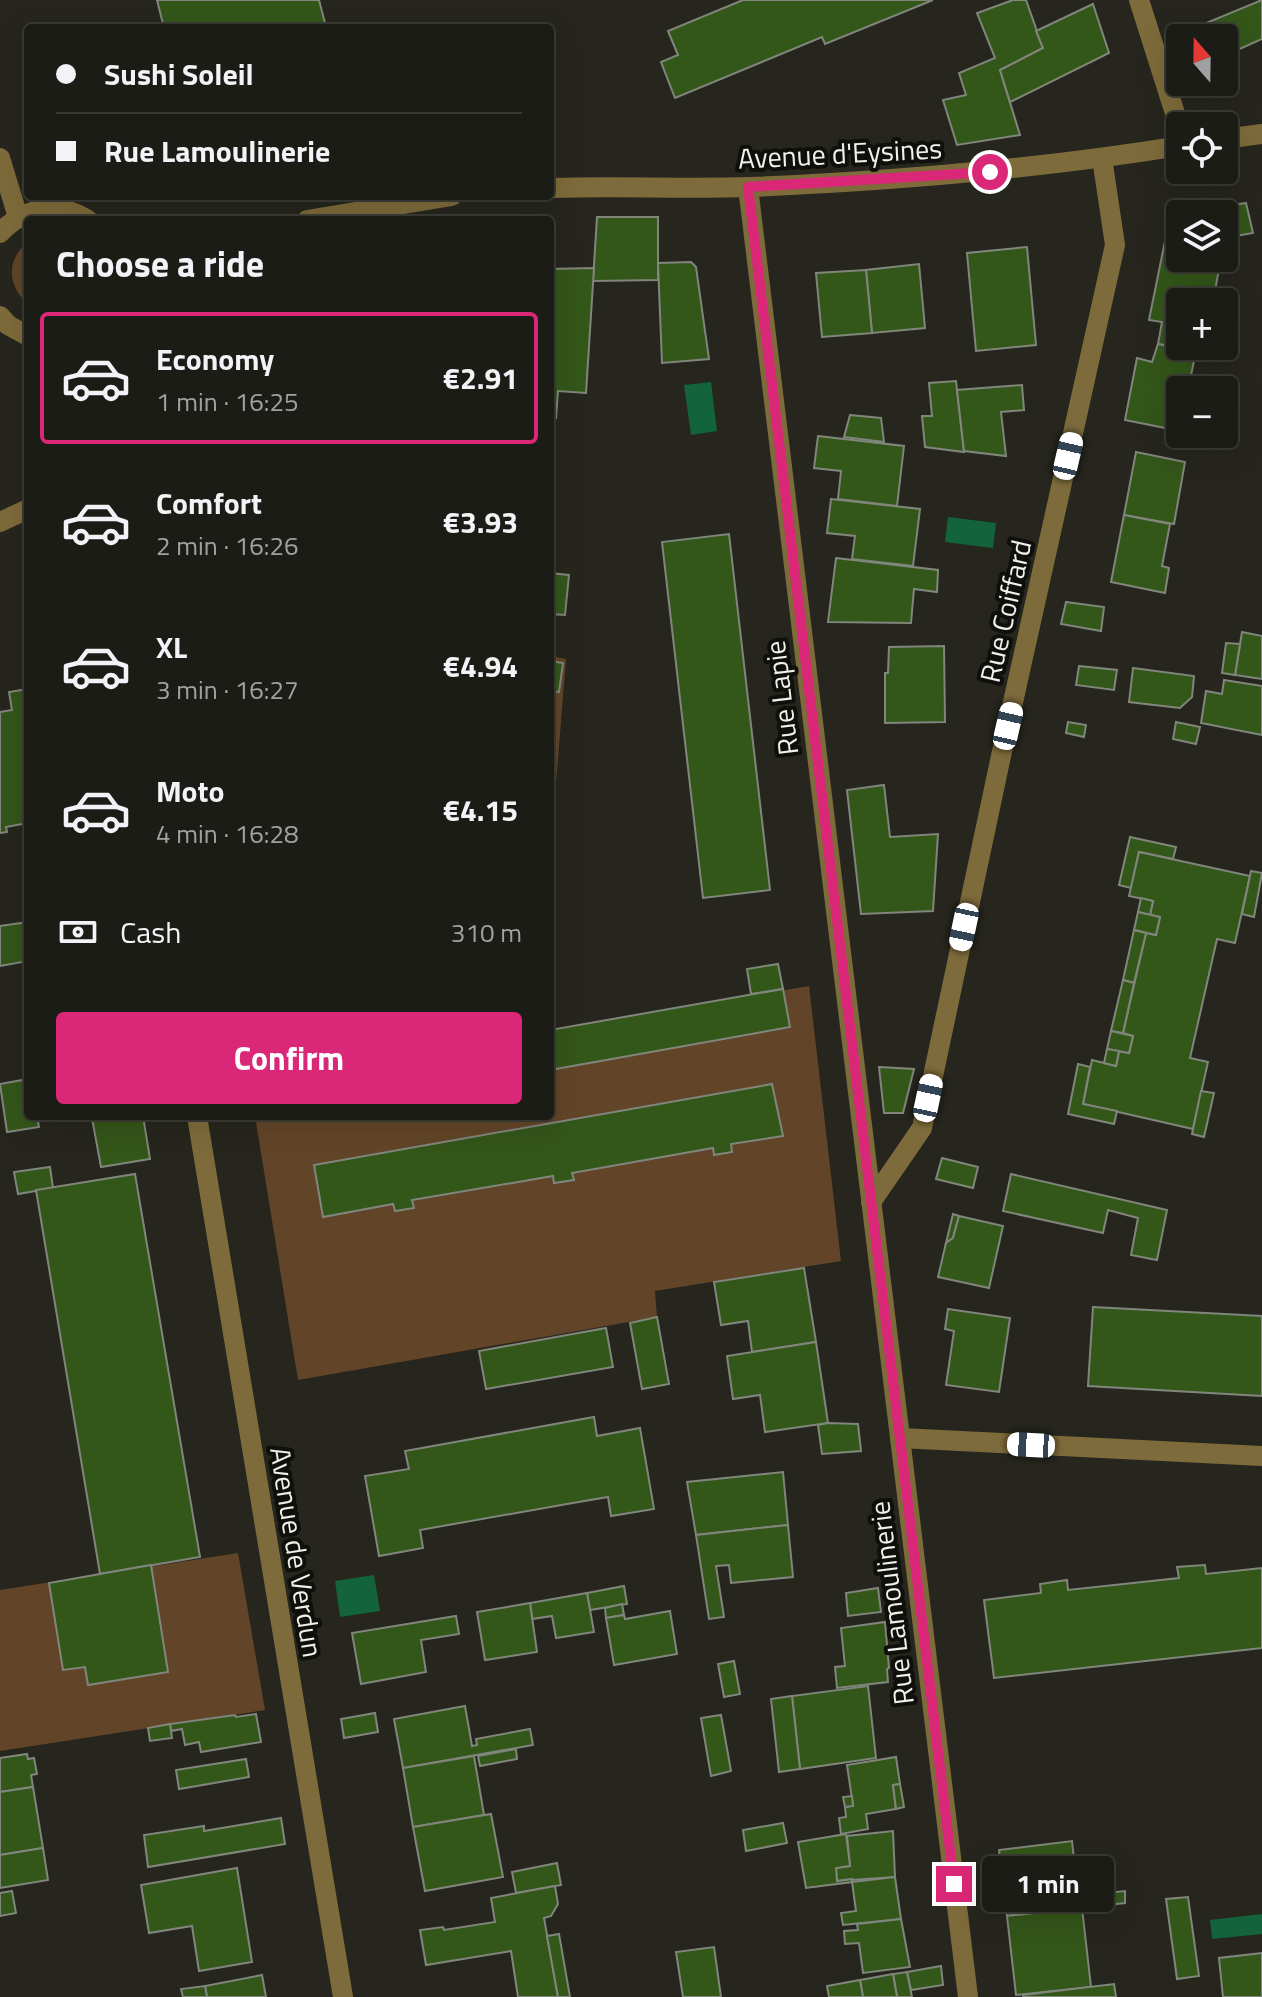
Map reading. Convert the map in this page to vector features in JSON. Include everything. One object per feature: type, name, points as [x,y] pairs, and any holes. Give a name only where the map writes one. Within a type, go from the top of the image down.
[{"type":"street","points":[[1139,0],[1175,112]]},
{"type":"street","points":[[1238,137],[1262,134]]},
{"type":"street","name":"Avenue d'Eysines","points":[[554,188],[748,187],[940,176],[1166,148]]},
{"type":"street","points":[[0,158],[18,217]]},
{"type":"street","name":"Rue Coiffard","points":[[871,1202],[922,1128],[1115,245],[1102,158]]},
{"type":"street","name":"Rue Lapie","points":[[748,187],[871,1202]]},
{"type":"street","points":[[331,216],[428,200]]},
{"type":"street","points":[[0,233],[18,217],[37,209],[58,208],[82,216]]},
{"type":"street","points":[[0,316],[8,325],[24,334]]},
{"type":"street","points":[[0,522],[24,511]]},
{"type":"street","name":"Avenue de Verdun","points":[[198,1120],[343,1997]]},
{"type":"street","name":"Rue Lamoulinerie","points":[[871,1202],[968,1997]]},
{"type":"street","points":[[900,1438],[1262,1456]]},
{"type":"shaded area","points":[[24,246],[24,300],[16,289],[12,273]]},
{"type":"shaded area","points":[[711,382],[717,431],[691,435],[684,385]]},
{"type":"shaded area","points":[[948,517],[996,523],[993,548],[945,542]]},
{"type":"shaded area","points":[[554,657],[566,659],[554,808]]},
{"type":"shaded area","points":[[809,986],[841,1261],[655,1291],[657,1317],[298,1380],[256,1120],[554,1120],[554,1030]]},
{"type":"shaded area","points":[[238,1553],[265,1710],[0,1751],[0,1590]]},
{"type":"shaded area","points":[[374,1575],[380,1611],[340,1617],[335,1581]]},
{"type":"shaded area","points":[[1262,1914],[1262,1934],[1212,1939],[1210,1920]]},
{"type":"building","points":[[157,0],[319,0],[325,23],[321,24],[163,24]]},
{"type":"building","points":[[743,0],[933,0],[825,44],[822,37],[675,98],[661,62],[678,55],[668,31]]},
{"type":"building","points":[[1013,0],[1026,0],[1043,48],[1000,70],[1020,135],[957,145],[943,100],[966,95],[959,73],[995,58],[977,13]]},
{"type":"building","points":[[1262,0],[1262,39],[1238,50],[1238,24],[1204,24]]},
{"type":"building","points":[[1093,4],[1109,53],[1010,102],[1000,70],[1043,48],[1036,31]]},
{"type":"building","points":[[1246,203],[1253,233],[1238,236],[1238,204]]},
{"type":"building","points":[[597,217],[658,217],[658,280],[593,281]]},
{"type":"building","points":[[1165,241],[1166,272],[1218,272],[1216,288],[1166,288],[1166,346],[1158,344],[1162,322],[1149,320]]},
{"type":"building","points":[[1027,247],[1036,345],[976,351],[967,253]]},
{"type":"building","points":[[691,262],[696,267],[709,359],[662,363],[658,263]]},
{"type":"building","points":[[919,264],[925,328],[872,333],[866,270]]},
{"type":"building","points":[[594,268],[586,393],[558,391],[556,418],[554,418],[554,269]]},
{"type":"building","points":[[866,270],[872,333],[822,337],[816,273]]},
{"type":"building","points":[[1158,344],[1166,345],[1166,360],[1194,360],[1191,376],[1166,376],[1166,428],[1125,420],[1137,358],[1152,362]]},
{"type":"building","points":[[956,381],[964,452],[925,447],[922,416],[932,416],[929,383]]},
{"type":"building","points":[[1022,385],[1024,410],[1001,412],[1006,456],[964,451],[957,390]]},
{"type":"building","points":[[850,415],[881,418],[884,442],[844,437]]},
{"type":"building","points":[[818,436],[904,446],[897,506],[838,499],[841,471],[814,468]]},
{"type":"building","points":[[1136,452],[1185,462],[1174,524],[1124,515]]},
{"type":"building","points":[[831,499],[920,509],[913,566],[852,559],[855,536],[827,533]]},
{"type":"building","points":[[1124,515],[1170,524],[1162,566],[1169,568],[1165,593],[1111,582]]},
{"type":"building","points":[[729,534],[770,890],[703,898],[662,542]]},
{"type":"building","points":[[836,558],[938,570],[937,592],[914,589],[911,623],[828,622]]},
{"type":"building","points":[[554,573],[569,575],[565,615],[554,614]]},
{"type":"building","points":[[1066,602],[1104,607],[1101,631],[1061,624]]},
{"type":"building","points":[[1242,632],[1262,636],[1262,679],[1235,675]]},
{"type":"building","points":[[1226,643],[1240,644],[1235,675],[1222,673]]},
{"type":"building","points":[[944,646],[945,722],[885,723],[885,673],[888,673],[889,647]]},
{"type":"building","points":[[554,662],[563,663],[559,692],[554,691]]},
{"type":"building","points":[[1079,666],[1117,670],[1114,690],[1076,685]]},
{"type":"building","points":[[1133,668],[1194,676],[1192,697],[1180,708],[1129,702]]},
{"type":"building","points":[[1224,680],[1262,686],[1262,735],[1201,723],[1206,691],[1222,694]]},
{"type":"building","points":[[24,690],[24,824],[6,827],[7,832],[0,833],[0,712],[12,710],[9,692]]},
{"type":"building","points":[[1068,722],[1086,725],[1084,737],[1066,733]]},
{"type":"building","points":[[1176,722],[1200,727],[1196,744],[1173,739]]},
{"type":"building","points":[[884,785],[890,837],[938,834],[933,911],[861,914],[847,790]]},
{"type":"building","points":[[1130,837],[1176,847],[1173,859],[1139,852],[1131,888],[1119,885]]},
{"type":"building","points":[[1139,852],[1250,876],[1235,943],[1217,939],[1190,1058],[1208,1062],[1193,1129],[1083,1104],[1092,1060],[1116,1066],[1119,1051],[1129,1053],[1133,1036],[1123,1033],[1146,933],[1156,935],[1160,917],[1150,915],[1153,901],[1129,896]]},
{"type":"building","points":[[1251,871],[1262,873],[1254,917],[1242,914]]},
{"type":"building","points":[[1141,898],[1153,901],[1150,915],[1138,912]]},
{"type":"building","points":[[1138,912],[1160,917],[1156,935],[1134,930]]},
{"type":"building","points":[[24,923],[24,962],[0,966],[0,926]]},
{"type":"building","points":[[1134,930],[1146,933],[1134,983],[1123,980]]},
{"type":"building","points":[[778,964],[783,989],[751,994],[747,969]]},
{"type":"building","points":[[1123,980],[1134,983],[1123,1033],[1111,1031]]},
{"type":"building","points":[[783,989],[790,1027],[554,1069],[554,1029]]},
{"type":"building","points":[[1111,1031],[1133,1036],[1129,1053],[1107,1049]]},
{"type":"building","points":[[1107,1049],[1119,1051],[1116,1066],[1104,1063]]},
{"type":"building","points":[[1078,1064],[1090,1067],[1083,1104],[1117,1111],[1114,1124],[1068,1114]]},
{"type":"building","points":[[879,1067],[914,1069],[903,1113],[884,1113]]},
{"type":"building","points":[[24,1080],[24,1120],[38,1120],[39,1127],[7,1132],[0,1084]]},
{"type":"building","points":[[772,1084],[783,1136],[731,1144],[732,1152],[714,1155],[713,1148],[572,1173],[574,1180],[554,1183],[553,1176],[412,1200],[414,1208],[395,1211],[393,1204],[323,1217],[314,1165]]},
{"type":"building","points":[[1201,1091],[1214,1093],[1204,1137],[1192,1134]]},
{"type":"building","points":[[92,1120],[144,1120],[150,1159],[101,1167]]},
{"type":"building","points":[[942,1158],[978,1167],[973,1188],[936,1179]]},
{"type":"building","points":[[50,1167],[53,1188],[18,1194],[14,1172]]},
{"type":"building","points":[[135,1174],[200,1557],[100,1574],[36,1190]]},
{"type":"building","points":[[1011,1174],[1167,1210],[1157,1260],[1131,1255],[1138,1218],[1108,1210],[1103,1233],[1003,1211]]},
{"type":"building","points":[[953,1214],[959,1216],[953,1238],[946,1243]]},
{"type":"building","points":[[959,1216],[1003,1226],[989,1288],[938,1277],[946,1243],[953,1238]]},
{"type":"building","points":[[804,1268],[816,1342],[752,1352],[748,1321],[721,1325],[714,1282]]},
{"type":"building","points":[[1093,1307],[1262,1316],[1262,1396],[1088,1386]]},
{"type":"building","points":[[948,1309],[1010,1318],[999,1392],[946,1385],[954,1331],[945,1329]]},
{"type":"building","points":[[657,1317],[669,1384],[642,1389],[630,1323]]},
{"type":"building","points":[[606,1328],[613,1367],[486,1389],[479,1351]]},
{"type":"building","points":[[816,1342],[828,1423],[765,1432],[760,1395],[733,1399],[727,1356]]},
{"type":"building","points":[[594,1417],[597,1436],[640,1428],[654,1509],[611,1516],[608,1497],[567,1504],[420,1530],[423,1548],[379,1556],[365,1476],[409,1469],[405,1451]]},
{"type":"building","points":[[858,1424],[861,1451],[822,1454],[818,1425]]},
{"type":"building","points":[[783,1472],[788,1525],[696,1535],[687,1482]]},
{"type":"building","points":[[788,1525],[793,1577],[731,1583],[729,1565],[716,1566],[724,1617],[709,1619],[696,1535]]},
{"type":"building","points":[[151,1565],[168,1672],[88,1685],[85,1667],[63,1670],[49,1583]]},
{"type":"building","points":[[1205,1565],[1206,1574],[1262,1568],[1262,1648],[994,1678],[984,1600],[1041,1593],[1040,1584],[1067,1580],[1068,1590],[1179,1578],[1177,1567]]},
{"type":"building","points":[[624,1586],[627,1604],[590,1610],[587,1593]]},
{"type":"building","points":[[878,1588],[881,1612],[848,1616],[846,1593]]},
{"type":"building","points":[[587,1593],[594,1632],[556,1638],[552,1616],[532,1619],[530,1603]]},
{"type":"building","points":[[530,1603],[537,1652],[485,1660],[477,1612]]},
{"type":"building","points":[[622,1604],[624,1615],[606,1618],[605,1608]]},
{"type":"building","points":[[670,1611],[677,1654],[614,1665],[606,1618],[624,1615],[625,1619]]},
{"type":"building","points":[[456,1616],[459,1634],[421,1640],[426,1672],[361,1684],[352,1633]]},
{"type":"building","points":[[885,1622],[888,1682],[837,1688],[835,1667],[845,1666],[841,1628]]},
{"type":"building","points":[[734,1661],[740,1694],[724,1697],[718,1664]]},
{"type":"building","points":[[868,1686],[876,1758],[800,1769],[792,1696]]},
{"type":"building","points":[[792,1696],[800,1769],[779,1772],[771,1699]]},
{"type":"building","points":[[465,1706],[472,1746],[477,1745],[476,1739],[530,1729],[533,1745],[403,1768],[394,1719]]},
{"type":"building","points":[[375,1713],[378,1732],[344,1738],[341,1719]]},
{"type":"building","points":[[256,1714],[261,1742],[201,1752],[199,1742],[185,1745],[182,1729],[171,1731],[170,1724]]},
{"type":"building","points":[[721,1715],[731,1771],[711,1776],[701,1718]]},
{"type":"building","points":[[170,1724],[172,1738],[150,1741],[148,1728]]},
{"type":"building","points":[[516,1749],[517,1759],[480,1766],[478,1756]]},
{"type":"building","points":[[27,1754],[28,1759],[34,1758],[37,1774],[31,1775],[33,1787],[0,1792],[0,1758]]},
{"type":"building","points":[[474,1756],[484,1815],[413,1827],[403,1768]]},
{"type":"building","points":[[896,1757],[900,1784],[893,1785],[896,1809],[866,1814],[868,1829],[841,1834],[839,1818],[846,1817],[845,1807],[853,1806],[847,1765]]},
{"type":"building","points":[[246,1759],[249,1777],[179,1789],[176,1770]]},
{"type":"building","points":[[900,1784],[904,1807],[896,1809],[893,1785]]},
{"type":"building","points":[[33,1787],[43,1848],[0,1855],[0,1792]]},
{"type":"building","points":[[852,1796],[853,1806],[845,1807],[843,1797]]},
{"type":"building","points":[[491,1814],[503,1877],[425,1891],[413,1827]]},
{"type":"building","points":[[281,1818],[285,1844],[148,1867],[144,1835],[204,1826],[204,1831]]},
{"type":"building","points":[[783,1823],[787,1843],[746,1851],[743,1830]]},
{"type":"building","points":[[893,1831],[895,1877],[837,1881],[836,1868],[850,1866],[847,1836]]},
{"type":"building","points":[[846,1834],[850,1866],[836,1868],[837,1881],[852,1879],[852,1882],[806,1888],[798,1842]]},
{"type":"building","points":[[1072,1841],[1078,1896],[1125,1891],[1125,1903],[1007,1916],[999,1850]]},
{"type":"building","points":[[43,1848],[48,1880],[0,1888],[0,1855]]},
{"type":"building","points":[[557,1863],[561,1885],[516,1893],[512,1872]]},
{"type":"building","points":[[237,1868],[252,1962],[199,1971],[192,1926],[149,1933],[141,1885]]},
{"type":"building","points":[[895,1877],[901,1919],[843,1925],[841,1913],[856,1911],[852,1882]]},
{"type":"building","points":[[555,1886],[558,1904],[551,1916],[544,1918],[558,1997],[518,1997],[511,1951],[426,1965],[420,1930],[443,1927],[444,1930],[495,1922],[491,1898]]},
{"type":"building","points":[[12,1891],[16,1913],[0,1916],[0,1893]]},
{"type":"building","points":[[1188,1897],[1199,1976],[1177,1979],[1166,1899]]},
{"type":"building","points":[[1082,1908],[1091,1987],[1016,1995],[1007,1916]]},
{"type":"building","points":[[901,1919],[910,1967],[863,1973],[859,1943],[845,1944],[844,1931],[858,1930],[857,1924]]},
{"type":"building","points":[[559,1934],[570,1997],[558,1997],[547,1936]]},
{"type":"building","points":[[714,1947],[721,1997],[683,1997],[676,1952]]},
{"type":"building","points":[[1262,1953],[1262,1997],[1223,1997],[1219,1958]]},
{"type":"building","points":[[941,1966],[943,1985],[911,1990],[907,1972]]},
{"type":"building","points":[[907,1972],[912,1997],[897,1997],[893,1974]]},
{"type":"building","points":[[893,1974],[897,1997],[863,1997],[860,1980]]},
{"type":"building","points":[[262,1975],[266,1997],[207,1997],[205,1986]]},
{"type":"building","points":[[860,1980],[863,1997],[829,1997],[827,1986]]},
{"type":"building","points":[[1114,1984],[1116,1997],[1023,1997],[1023,1995]]},
{"type":"building","points":[[205,1986],[207,1997],[183,1997],[181,1989]]},
{"type":"route","points":[[954,1884],[748,187],[990,172]]}]
